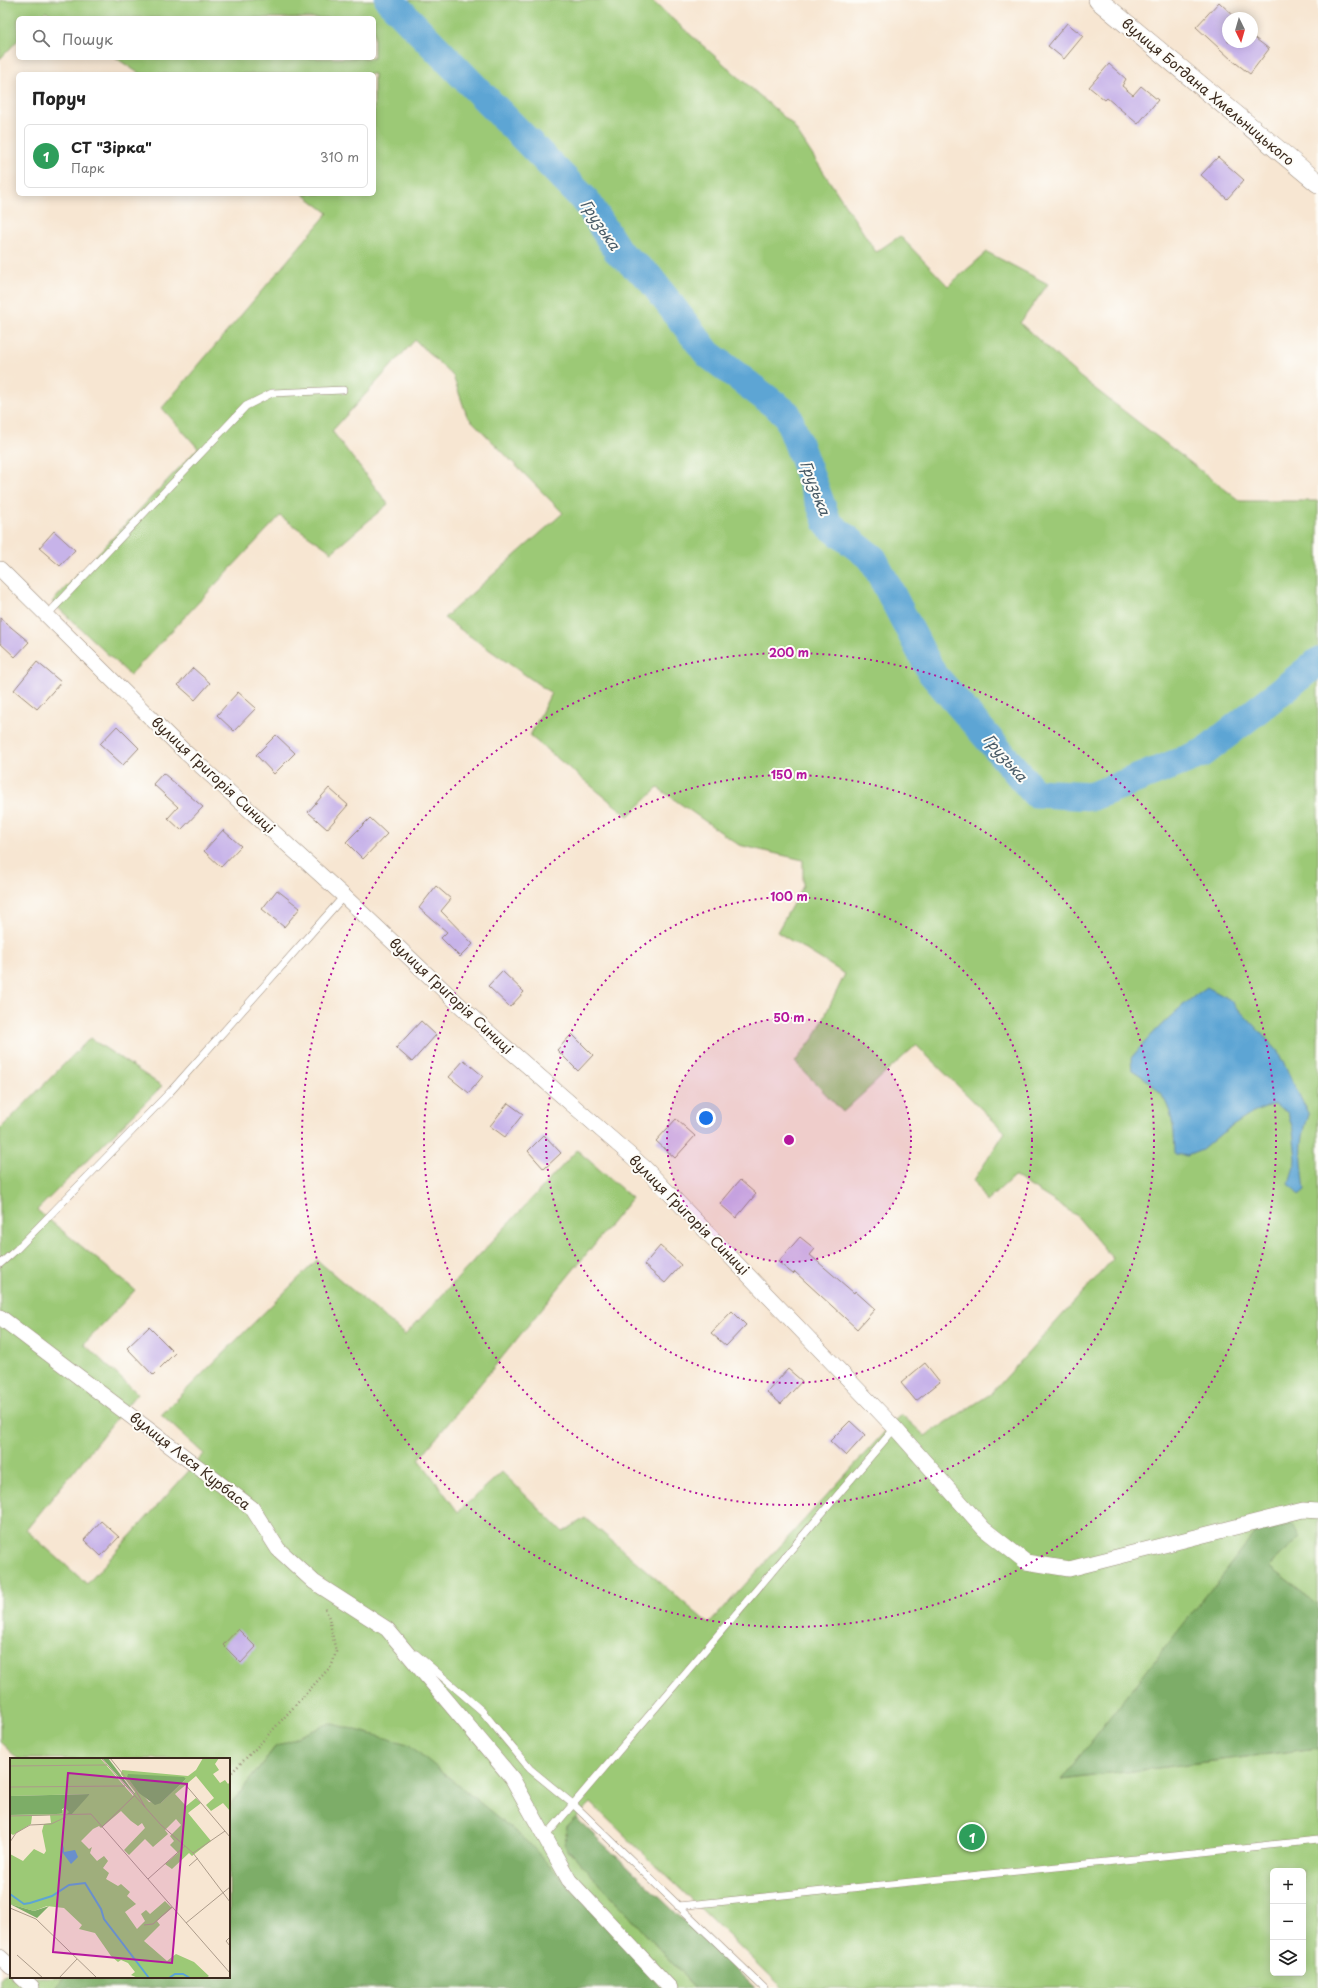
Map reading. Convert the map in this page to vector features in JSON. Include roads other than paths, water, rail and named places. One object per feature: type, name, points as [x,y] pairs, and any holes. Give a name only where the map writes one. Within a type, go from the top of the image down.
[{"type":"street","name":"вулиця Богдана Хмельницького","points":[[1098,0],[1318,183]]},
{"type":"street","name":"вулиця Григорія Синиці","points":[[0,569],[48,614],[183,750],[344,896],[485,1029],[645,1168],[895,1428],[984,1529],[1026,1562],[1069,1569],[1303,1510]]},
{"type":"street","name":"вулиця Леся Курбаса","points":[[0,1317],[252,1508],[278,1549],[314,1582],[387,1629],[512,1778],[569,1880],[670,1988]]},
{"type":"street","points":[[1303,1510],[1318,1500]]},
{"type":"street","points":[[1303,1510],[1318,1511]]},
{"type":"street","points":[[0,1957],[10,1966]]},
{"type":"lane","points":[[48,614],[246,406],[272,393],[343,390]]},
{"type":"lane","points":[[0,1264],[17,1249],[170,1092],[344,896]]},
{"type":"lane","points":[[545,1837],[574,1805],[895,1428]]},
{"type":"lane","points":[[387,1629],[482,1711],[530,1769],[574,1805],[764,1988]]},
{"type":"lane","points":[[678,1906],[1318,1840]]},
{"type":"water","points":[[1207,987],[1229,999],[1277,1050],[1309,1115],[1302,1144],[1305,1191],[1299,1196],[1289,1183],[1296,1160],[1293,1130],[1288,1113],[1274,1104],[1251,1114],[1222,1133],[1202,1150],[1187,1156],[1175,1154],[1171,1115],[1162,1095],[1144,1078],[1132,1070],[1131,1058],[1139,1048],[1176,1011]]},
{"type":"waterway","name":"Грузька","points":[[389,0],[587,202],[619,253],[648,276],[708,354],[787,414],[828,524],[873,559],[932,673],[1035,793],[1093,796],[1203,753],[1318,662]]},
{"type":"place","name":"СТ \"Зірка\"","points":[[972,1837]]}]
